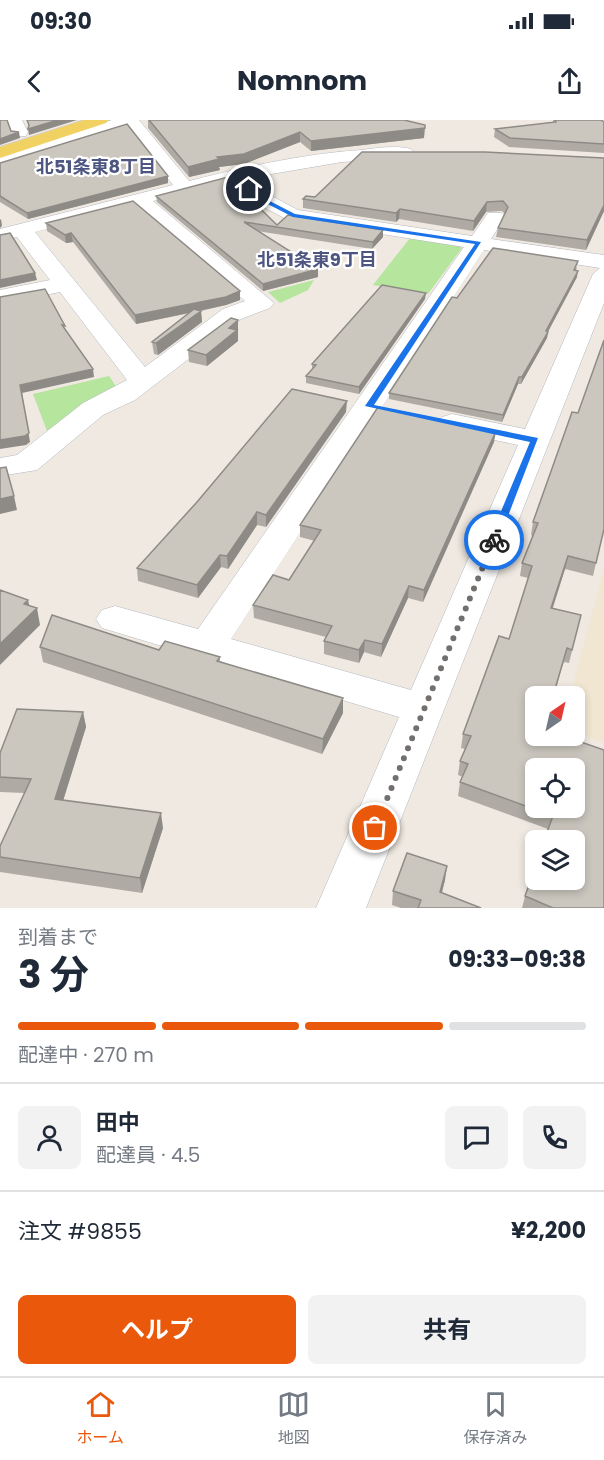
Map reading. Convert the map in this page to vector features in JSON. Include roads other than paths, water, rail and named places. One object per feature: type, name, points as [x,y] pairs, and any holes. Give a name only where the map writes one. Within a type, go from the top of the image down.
[{"type":"main road","points":[[10,138],[100,120]]},
{"type":"street","points":[[10,138],[58,120]]},
{"type":"street","points":[[0,163],[129,120],[184,187]]},
{"type":"street","points":[[11,232],[233,174],[304,159],[365,153],[420,153]]},
{"type":"street","points":[[233,174],[258,197],[293,215],[604,262]]},
{"type":"street","points":[[0,467],[26,463],[93,409],[125,394],[232,314],[262,303],[138,199]]},
{"type":"street","points":[[207,645],[495,217]]},
{"type":"street","points":[[11,232],[64,284],[142,381]]},
{"type":"street","points":[[341,908],[604,274]]},
{"type":"street","points":[[0,297],[64,284]]},
{"type":"street","points":[[424,418],[535,440]]},
{"type":"street","points":[[115,619],[425,709]]},
{"type":"district","name":"北51条東8丁目","points":[[96,166]]},
{"type":"district","name":"北51条東9丁目","points":[[317,259]]}]
